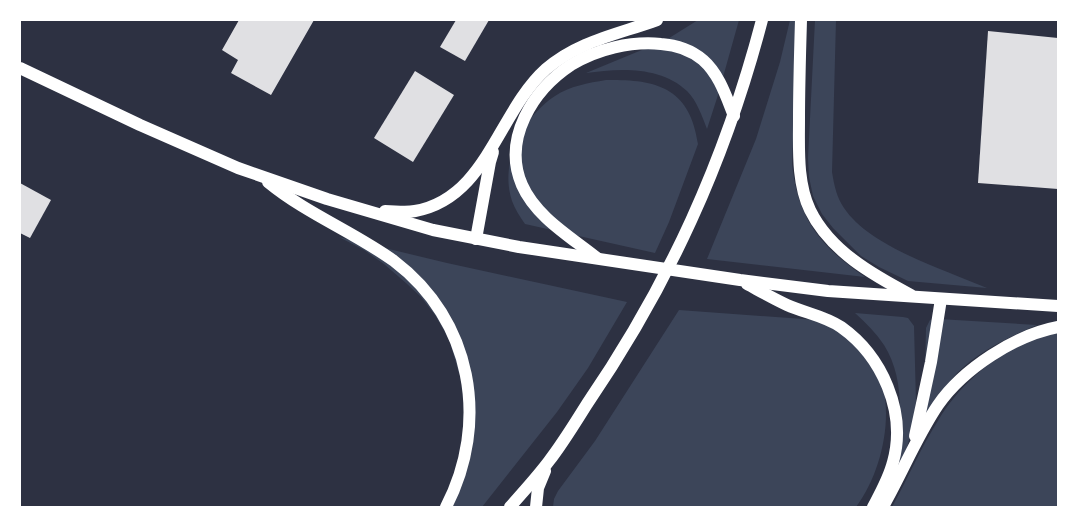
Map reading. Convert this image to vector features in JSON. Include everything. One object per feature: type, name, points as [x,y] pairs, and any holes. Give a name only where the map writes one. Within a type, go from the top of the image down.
[{"type":"main road","points":[[367,212],[413,211],[446,200],[472,177],[498,138],[527,88],[548,68],[589,42],[657,20]]},
{"type":"main road","points":[[510,507],[550,460],[603,381],[638,324],[694,215],[716,165],[734,116],[762,20]]},
{"type":"main road","points":[[801,20],[799,151],[802,185],[810,210],[828,237],[852,259],[879,278],[916,297]]},
{"type":"main road","points":[[599,259],[543,214],[528,195],[517,170],[516,156],[519,131],[530,108],[544,88],[570,66],[601,51],[632,44],[666,44],[687,49],[704,61],[718,79],[734,116]]},
{"type":"main road","points":[[20,68],[140,125],[262,178],[367,212],[433,230],[599,259],[828,291],[1058,306]]},
{"type":"main road","points":[[476,239],[490,162],[498,138]]},
{"type":"main road","points":[[262,178],[301,207],[355,237],[394,262],[419,284],[444,318],[459,349],[466,370],[470,415],[468,441],[463,466],[446,507]]},
{"type":"main road","points":[[740,280],[788,306],[826,319],[841,327],[856,339],[877,364],[893,402],[897,431],[895,454],[889,475],[872,507]]},
{"type":"main road","points":[[910,455],[923,401],[941,299]]},
{"type":"main road","points":[[882,507],[939,404],[964,376],[1003,349],[1036,333],[1058,327]]},
{"type":"main road","points":[[536,507],[538,488],[550,460]]},
{"type":"shaded area","points":[[698,20],[739,20],[707,129],[691,95],[677,83],[665,77],[652,73],[626,70],[586,73],[666,40]]},
{"type":"shaded area","points":[[790,20],[798,20],[792,164],[795,183],[806,216],[814,230],[835,254],[865,277],[707,259],[756,139],[780,62]]},
{"type":"shaded area","points":[[815,20],[836,20],[832,172],[839,200],[844,208],[856,222],[890,246],[930,265],[987,288],[908,281],[861,256],[822,214],[813,196],[808,158]]},
{"type":"shaded area","points":[[606,80],[641,82],[655,85],[668,91],[679,99],[694,125],[698,144],[669,222],[655,253],[525,224],[512,201],[509,186],[511,156],[524,128],[533,116],[543,105],[567,90],[579,85]]},
{"type":"shaded area","points":[[339,237],[447,263],[627,302],[588,368],[557,412],[482,507],[447,507],[471,414],[449,339],[435,315],[421,297],[406,283],[364,250]]},
{"type":"shaded area","points":[[679,310],[845,322],[858,334],[871,356],[883,386],[886,421],[877,467],[864,495],[856,507],[553,507],[558,491],[595,441]]},
{"type":"shaded area","points":[[855,313],[908,318],[914,326],[916,402],[906,451],[895,474],[900,425],[899,391],[896,375],[892,360],[884,345],[871,328]]},
{"type":"shaded area","points":[[930,320],[1037,325],[995,345],[966,365],[948,383],[924,416],[926,328]]},
{"type":"shaded area","points":[[1058,333],[1058,507],[892,507],[932,430],[961,389],[1006,353],[1040,337]]},
{"type":"building","points":[[239,20],[314,20],[271,95],[231,73],[238,60],[222,50]]},
{"type":"building","points":[[456,20],[489,20],[465,61],[440,47]]},
{"type":"building","points":[[988,31],[1058,38],[1058,189],[978,183]]},
{"type":"building","points":[[415,71],[454,95],[413,162],[374,138]]},
{"type":"building","points":[[20,183],[51,200],[30,238],[20,233]]}]
